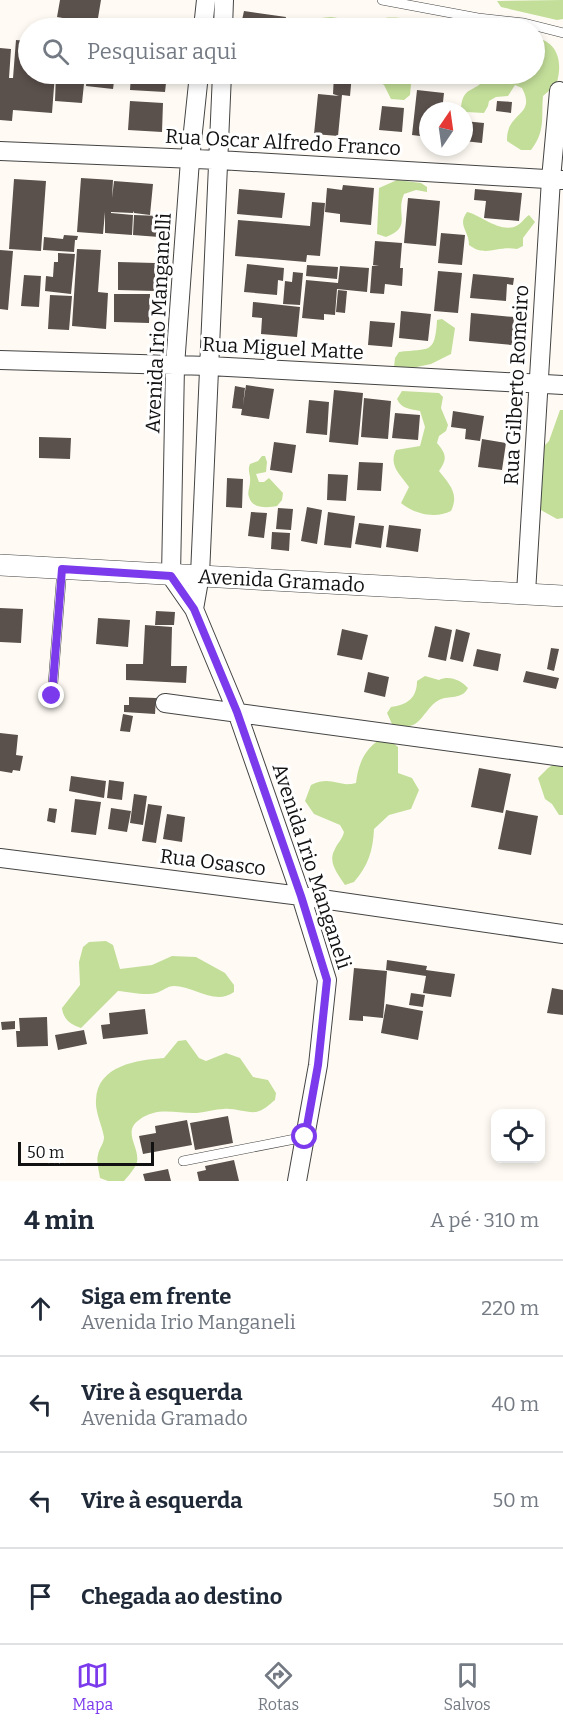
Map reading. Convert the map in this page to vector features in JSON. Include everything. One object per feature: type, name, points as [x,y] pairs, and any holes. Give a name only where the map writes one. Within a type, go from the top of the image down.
[{"type":"street","points":[[204,18],[206,0]]},
{"type":"street","points":[[223,18],[224,0]]},
{"type":"street","name":"Avenida Irio Manganelli","points":[[171,576],[175,366],[198,84]]},
{"type":"street","points":[[194,609],[200,575],[222,84]]},
{"type":"street","name":"Rua Gilberto Romeiro","points":[[526,593],[539,384],[557,179],[559,91]]},
{"type":"street","name":"Rua Oscar Alfredo Franco","points":[[0,151],[219,160],[557,179]]},
{"type":"street","name":"Rua Miguel Matte","points":[[0,360],[208,366],[563,386]]},
{"type":"street","name":"Avenida Gramado","points":[[0,565],[563,596]]},
{"type":"street","name":"Avenida Irio Manganeli","points":[[171,576],[194,609],[237,712],[301,896],[327,980],[318,1065],[297,1181]]},
{"type":"street","points":[[165,704],[563,757]]},
{"type":"street","name":"Rua Osasco","points":[[0,858],[301,896],[563,934]]},
{"type":"lane","points":[[382,0],[478,18]]},
{"type":"lane","points":[[545,28],[563,33]]},
{"type":"lane","points":[[52,696],[62,569]]},
{"type":"lane","points":[[183,1161],[305,1137]]},
{"type":"green space","points":[[563,0],[563,19],[557,20],[501,7],[497,1]]},
{"type":"green space","points":[[545,40],[557,53],[559,74],[557,82],[543,96],[542,124],[539,136],[531,150],[521,150],[507,141],[511,124],[524,110],[526,104],[522,88],[515,85],[508,96],[496,97],[489,101],[484,113],[473,112],[473,102],[462,102],[468,92],[480,84],[545,84]]},
{"type":"green space","points":[[382,84],[411,84],[410,95],[404,100],[391,99]]},
{"type":"green space","points":[[397,180],[421,183],[427,187],[427,192],[416,190],[404,194],[399,229],[386,237],[377,234],[379,188]]},
{"type":"green space","points":[[467,212],[505,228],[518,225],[529,215],[535,222],[523,238],[523,246],[517,249],[481,251],[469,245],[463,225]]},
{"type":"green space","points":[[442,319],[455,328],[451,354],[431,364],[412,368],[394,367],[395,358],[399,352],[424,349],[432,344],[437,320]]},
{"type":"green space","points":[[402,391],[439,393],[443,397],[441,408],[448,425],[446,431],[439,436],[437,443],[445,457],[439,471],[454,494],[451,511],[438,515],[425,514],[401,503],[409,487],[394,466],[394,456],[396,450],[420,446],[425,427],[420,411],[401,405],[397,399]]},
{"type":"green space","points":[[560,410],[563,410],[563,518],[557,519],[539,509],[541,449],[549,441]]},
{"type":"green space","points":[[265,456],[267,462],[266,472],[256,474],[259,482],[264,482],[269,478],[283,493],[282,500],[277,506],[257,506],[249,497],[249,466]]},
{"type":"green space","points":[[425,676],[439,680],[455,679],[468,688],[455,697],[435,702],[415,724],[401,726],[392,724],[387,713],[391,707],[410,700],[417,687],[417,681]]},
{"type":"green space","points":[[379,740],[391,741],[398,747],[398,773],[412,778],[419,790],[411,809],[389,815],[374,829],[371,851],[363,870],[354,882],[345,885],[334,868],[332,859],[344,832],[340,825],[314,814],[305,801],[311,785],[318,782],[356,783],[363,758],[369,748]]},
{"type":"green space","points":[[556,763],[563,764],[563,815],[559,815],[552,804],[545,799],[538,778]]},
{"type":"green space","points":[[106,941],[113,945],[120,969],[152,965],[172,956],[196,957],[225,973],[234,985],[234,992],[219,997],[174,986],[152,994],[118,991],[81,1028],[77,1027],[66,1018],[62,1008],[80,985],[79,962],[83,947],[89,942]]},
{"type":"green space","points":[[186,1040],[199,1058],[206,1061],[226,1053],[240,1058],[253,1077],[268,1080],[276,1093],[275,1100],[256,1112],[217,1109],[197,1113],[160,1112],[146,1116],[134,1125],[132,1130],[137,1162],[131,1172],[124,1181],[108,1181],[100,1178],[97,1157],[104,1137],[96,1100],[98,1088],[103,1079],[111,1072],[131,1063],[164,1058],[178,1041]]},
{"type":"building","points":[[60,0],[101,0],[98,18],[57,17]]},
{"type":"building","points":[[244,11],[286,17],[286,18],[242,18]]},
{"type":"building","points":[[16,40],[18,40],[18,84],[54,84],[52,113],[13,110],[12,121],[0,120],[0,48],[11,49],[9,78],[13,78]]},
{"type":"building","points":[[56,84],[84,84],[82,103],[55,101]]},
{"type":"building","points":[[86,84],[114,84],[113,89],[86,86]]},
{"type":"building","points":[[130,84],[166,84],[165,92],[130,90]]},
{"type":"building","points":[[334,84],[351,84],[350,96],[342,95],[338,136],[314,134],[318,94],[339,96],[333,94]]},
{"type":"building","points":[[417,90],[444,93],[443,102],[419,102],[419,136],[412,135]]},
{"type":"building","points":[[130,101],[163,103],[162,132],[128,130]]},
{"type":"building","points":[[497,101],[512,102],[511,113],[496,111]]},
{"type":"building","points":[[382,106],[404,108],[402,132],[379,130]]},
{"type":"building","points":[[473,122],[484,123],[482,143],[473,142]]},
{"type":"building","points":[[81,178],[113,180],[112,198],[114,181],[153,184],[150,215],[134,213],[134,211],[133,213],[111,212],[133,215],[132,235],[105,233],[105,212],[103,234],[77,232]]},
{"type":"building","points":[[14,179],[46,181],[41,251],[9,249]]},
{"type":"building","points":[[343,185],[374,188],[371,225],[340,222],[340,214],[325,212],[327,188],[342,190]]},
{"type":"building","points":[[239,189],[285,193],[282,218],[237,214]]},
{"type":"building","points":[[475,189],[522,193],[519,221],[484,218],[486,201],[474,200]]},
{"type":"building","points":[[408,198],[440,201],[436,246],[404,243]]},
{"type":"building","points":[[312,202],[325,203],[320,256],[307,255],[306,262],[235,256],[238,220],[310,226]]},
{"type":"building","points":[[134,215],[160,216],[159,237],[133,235]]},
{"type":"building","points":[[441,233],[465,235],[462,265],[438,263]]},
{"type":"building","points":[[64,235],[78,236],[75,240],[74,252],[43,250],[44,237],[63,239]]},
{"type":"building","points":[[375,241],[402,243],[400,268],[403,268],[402,286],[385,284],[384,294],[370,293],[372,266],[379,265],[373,265]]},
{"type":"building","points":[[77,249],[101,250],[98,292],[108,293],[106,329],[72,326]]},
{"type":"building","points":[[0,250],[13,251],[8,310],[0,309]]},
{"type":"building","points":[[58,253],[75,254],[71,294],[45,291],[46,276],[53,277],[54,262],[58,262]]},
{"type":"building","points":[[118,262],[155,263],[155,291],[118,290]]},
{"type":"building","points":[[247,264],[284,268],[283,281],[278,280],[277,295],[244,292]]},
{"type":"building","points":[[307,265],[338,267],[337,279],[306,276]]},
{"type":"building","points":[[340,266],[369,268],[367,292],[337,289],[335,315],[324,314],[324,320],[302,318],[306,280],[338,283]]},
{"type":"building","points":[[438,271],[462,273],[458,313],[434,311]]},
{"type":"building","points":[[293,272],[303,273],[300,305],[283,304],[285,281],[292,282]]},
{"type":"building","points":[[473,274],[514,278],[513,285],[507,284],[506,301],[470,298]]},
{"type":"building","points":[[24,275],[41,276],[39,307],[21,306]]},
{"type":"building","points":[[338,290],[347,291],[345,313],[336,312]]},
{"type":"building","points":[[114,294],[150,294],[149,323],[114,322]]},
{"type":"building","points":[[50,295],[72,296],[69,330],[48,329]]},
{"type":"building","points":[[253,302],[300,307],[297,337],[261,334],[262,318],[252,317]]},
{"type":"building","points":[[401,311],[431,314],[428,341],[399,338]]},
{"type":"building","points":[[471,313],[514,317],[512,345],[469,341]]},
{"type":"building","points":[[370,321],[395,323],[392,347],[368,345]]},
{"type":"building","points":[[246,385],[274,389],[269,419],[241,415],[242,409],[232,408],[235,386],[245,388],[243,405]]},
{"type":"building","points":[[334,390],[363,393],[358,445],[329,442]]},
{"type":"building","points":[[364,398],[391,401],[388,439],[361,437]]},
{"type":"building","points":[[309,400],[329,402],[327,435],[306,433]]},
{"type":"building","points":[[453,411],[484,416],[480,441],[465,439],[466,429],[451,427]]},
{"type":"building","points":[[395,413],[420,415],[418,440],[392,438]]},
{"type":"building","points":[[39,437],[71,438],[70,459],[39,458]]},
{"type":"building","points":[[482,439],[506,443],[502,470],[478,467]]},
{"type":"building","points":[[274,442],[296,445],[292,473],[270,470]]},
{"type":"building","points":[[359,462],[383,463],[381,491],[357,490]]},
{"type":"building","points":[[328,474],[348,475],[346,501],[327,500]]},
{"type":"building","points":[[227,478],[243,479],[242,508],[226,507]]},
{"type":"building","points":[[307,507],[322,510],[317,544],[301,541]]},
{"type":"building","points":[[278,508],[293,509],[291,530],[276,529]]},
{"type":"building","points":[[251,512],[267,513],[264,538],[248,536]]},
{"type":"building","points":[[328,512],[355,516],[351,548],[324,545]]},
{"type":"building","points":[[359,523],[384,526],[381,548],[355,544]]},
{"type":"building","points":[[389,525],[421,529],[418,552],[386,547]]},
{"type":"building","points":[[272,532],[290,533],[289,551],[271,549]]},
{"type":"building","points":[[0,608],[23,609],[21,643],[0,642]]},
{"type":"building","points":[[156,611],[175,612],[174,625],[155,625]]},
{"type":"building","points":[[98,618],[130,620],[128,647],[96,644]]},
{"type":"building","points":[[145,625],[172,627],[171,666],[187,666],[186,683],[126,680],[126,664],[143,664]]},
{"type":"building","points":[[435,626],[452,630],[446,661],[428,657]]},
{"type":"building","points":[[342,629],[368,635],[362,660],[337,655]]},
{"type":"building","points":[[456,629],[470,633],[463,662],[450,659]]},
{"type":"building","points":[[551,648],[559,649],[554,671],[547,669]]},
{"type":"building","points":[[477,649],[501,654],[498,671],[473,666]]},
{"type":"building","points":[[526,671],[559,678],[556,689],[523,682]]},
{"type":"building","points":[[368,672],[389,677],[385,697],[364,692]]},
{"type":"building","points":[[129,697],[156,698],[155,714],[124,712],[124,705],[129,705]]},
{"type":"building","points":[[123,714],[133,716],[130,732],[120,731]]},
{"type":"building","points":[[0,733],[18,735],[16,755],[23,756],[20,771],[13,770],[12,773],[0,771]]},
{"type":"building","points":[[479,768],[511,774],[503,813],[471,807]]},
{"type":"building","points":[[71,776],[106,781],[104,798],[69,791]]},
{"type":"building","points":[[109,780],[124,782],[122,800],[107,798]]},
{"type":"building","points":[[134,794],[147,796],[143,825],[130,823]]},
{"type":"building","points":[[75,799],[101,802],[96,835],[71,832]]},
{"type":"building","points":[[148,804],[162,806],[156,843],[142,841]]},
{"type":"building","points":[[49,808],[57,809],[55,823],[47,821]]},
{"type":"building","points":[[111,808],[131,811],[127,832],[108,829]]},
{"type":"building","points":[[506,810],[538,816],[531,855],[498,849]]},
{"type":"building","points":[[167,814],[185,817],[182,842],[163,839]]},
{"type":"building","points":[[387,960],[427,966],[426,970],[455,974],[451,997],[423,993],[426,976],[386,970]]},
{"type":"building","points":[[354,968],[387,971],[383,1018],[363,1016],[363,1021],[349,1020]]},
{"type":"building","points":[[552,988],[563,990],[563,1015],[547,1013]]},
{"type":"building","points":[[411,993],[425,995],[423,1007],[409,1005]]},
{"type":"building","points":[[386,1004],[423,1011],[418,1040],[381,1033]]},
{"type":"building","points":[[145,1009],[148,1034],[103,1039],[101,1025],[110,1024],[109,1013]]},
{"type":"building","points":[[47,1017],[48,1046],[17,1047],[16,1031],[20,1031],[19,1018]]},
{"type":"building","points":[[15,1021],[15,1029],[2,1030],[1,1022]]},
{"type":"building","points":[[84,1030],[87,1044],[58,1050],[55,1035]]},
{"type":"building","points":[[228,1116],[233,1143],[195,1150],[190,1123]]},
{"type":"building","points":[[187,1120],[192,1145],[143,1154],[139,1136],[156,1133],[155,1126]]},
{"type":"building","points":[[234,1160],[239,1181],[199,1181],[197,1172],[206,1170],[205,1166]]},
{"type":"building","points":[[168,1169],[171,1181],[145,1181],[143,1174]]},
{"type":"route","points":[[52,696],[62,569],[171,576],[194,609],[237,712],[301,896],[327,980],[318,1065],[305,1137]]}]
